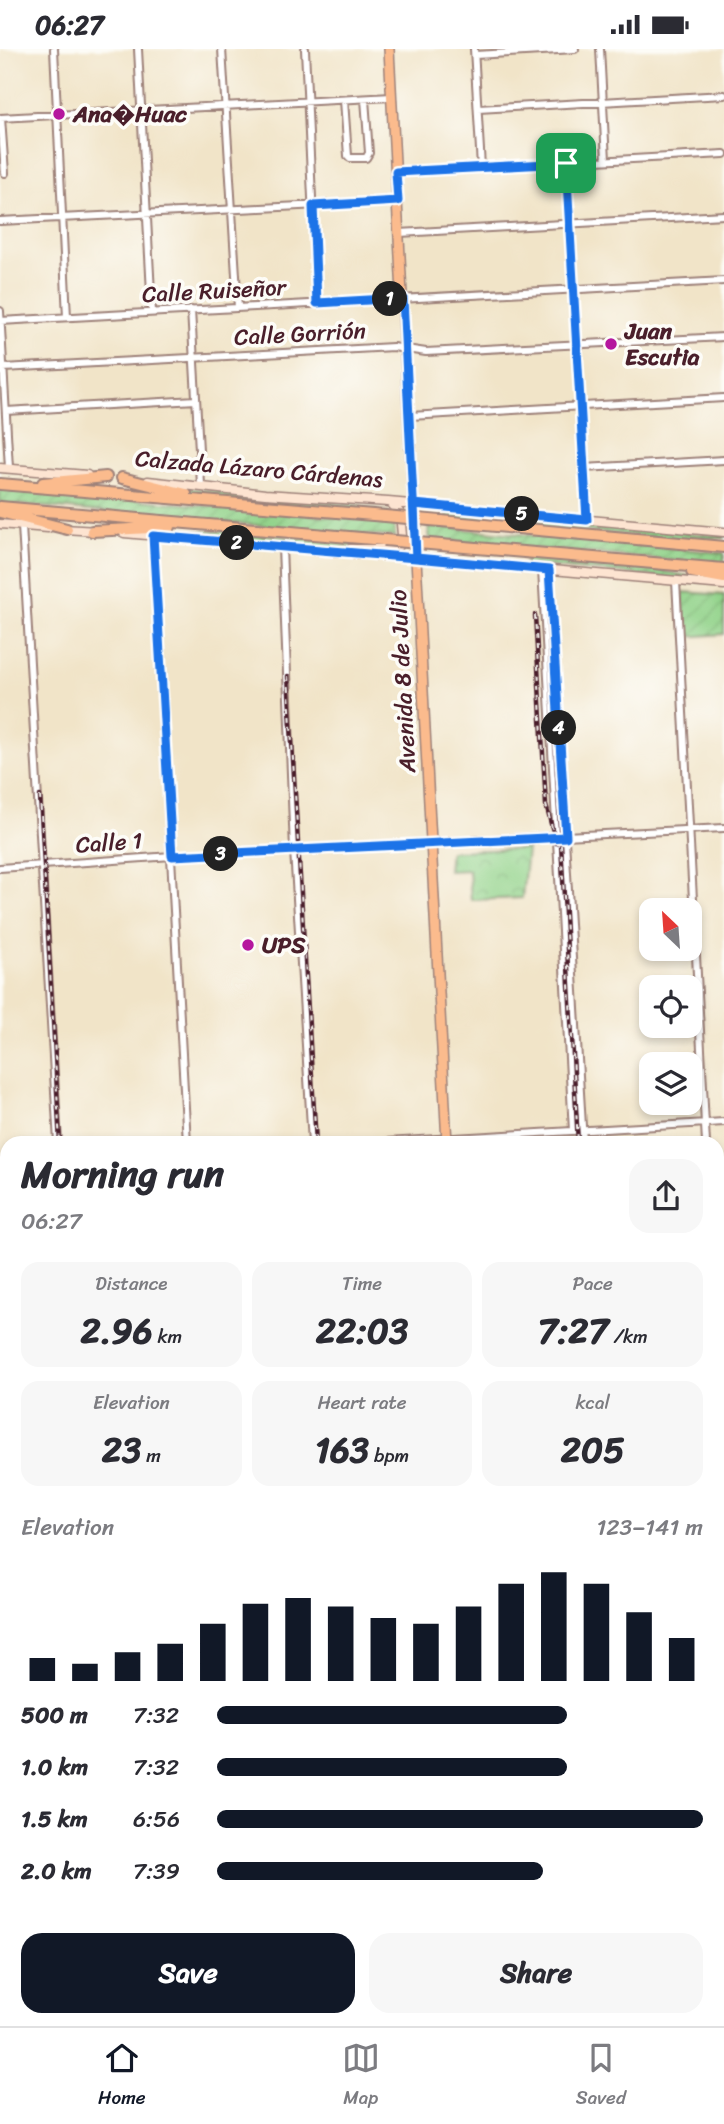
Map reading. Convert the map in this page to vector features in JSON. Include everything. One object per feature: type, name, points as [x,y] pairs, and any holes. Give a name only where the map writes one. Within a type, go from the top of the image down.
[{"type":"highway","points":[[13,485],[106,477]]},
{"type":"highway","points":[[122,478],[237,504]]},
{"type":"highway","name":"Calzada Lázaro Cárdenas","points":[[0,484],[724,547]]},
{"type":"highway","points":[[0,510],[211,525],[724,569]]},
{"type":"highway","points":[[0,510],[68,529]]},
{"type":"highway","points":[[92,531],[211,525]]},
{"type":"highway","points":[[683,543],[724,541]]},
{"type":"highway","points":[[641,562],[724,578]]},
{"type":"main road","name":"Avenida 8 de Julio","points":[[389,49],[407,348],[447,1136]]},
{"type":"main road","name":"Calzada Lázaro Cárdenas","points":[[4,468],[201,485],[265,494],[414,504],[724,532]]},
{"type":"main road","points":[[313,550],[395,548],[401,543],[400,513],[388,502]]},
{"type":"main road","points":[[0,524],[724,585]]},
{"type":"street","points":[[54,49],[67,317]]},
{"type":"street","points":[[138,49],[152,312]]},
{"type":"street","points":[[222,49],[238,308]]},
{"type":"street","points":[[305,49],[317,303]]},
{"type":"street","points":[[481,167],[475,52],[575,49]]},
{"type":"street","points":[[600,49],[606,160]]},
{"type":"street","points":[[478,109],[724,95]]},
{"type":"street","points":[[5,173],[0,118],[392,97]]},
{"type":"street","points":[[344,100],[348,156],[366,158],[369,153],[365,99]]},
{"type":"street","points":[[396,172],[724,154]]},
{"type":"street","points":[[566,163],[587,520]]},
{"type":"street","points":[[0,221],[398,201]]},
{"type":"street","points":[[399,233],[724,215]]},
{"type":"street","name":"Calle Ruiseñor","points":[[0,321],[724,281]]},
{"type":"street","points":[[191,310],[201,485]]},
{"type":"street","points":[[0,311],[6,411],[4,468]]},
{"type":"street","name":"Calle Gorrión","points":[[3,368],[393,347],[426,352],[724,337]]},
{"type":"street","points":[[410,416],[724,398]]},
{"type":"street","points":[[6,411],[196,400]]},
{"type":"street","points":[[584,468],[724,460]]},
{"type":"street","points":[[22,526],[58,1136]]},
{"type":"street","points":[[153,536],[187,1136]]},
{"type":"street","points":[[282,547],[294,850],[312,1136]]},
{"type":"street","points":[[545,570],[566,837],[582,1136]]},
{"type":"street","points":[[545,570],[573,1131]]},
{"type":"street","points":[[676,581],[706,1136]]},
{"type":"street","name":"Calle 1","points":[[0,867],[724,828]]},
{"type":"street","points":[[510,1136],[724,1122]]},
{"type":"green space","points":[[166,486],[356,505],[389,514],[234,501]]},
{"type":"green space","points":[[0,488],[394,522],[395,537],[0,503]]},
{"type":"green space","points":[[447,514],[724,538],[678,539],[447,519]]},
{"type":"green space","points":[[428,526],[724,553],[724,565],[430,539]]},
{"type":"green space","points":[[212,531],[386,545],[321,548],[153,532]]},
{"type":"green space","points":[[526,556],[642,567],[724,583],[525,564]]},
{"type":"green space","points":[[683,592],[724,595],[724,634],[685,637]]},
{"type":"green space","points":[[527,849],[522,898],[471,900],[469,870],[448,871],[450,851]]},
{"type":"railway","points":[[535,615],[546,805],[556,843]]},
{"type":"railway","points":[[548,615],[578,1136]]},
{"type":"railway","points":[[288,676],[316,1136]]},
{"type":"railway","points":[[40,796],[60,1136]]},
{"type":"place","name":"Ana�Huac","points":[[59,114]]},
{"type":"place","name":"Juan Escutia","points":[[611,344]]},
{"type":"place","name":"UPS","points":[[248,945]]},
{"type":"route","points":[[566,163],[396,172],[398,201],[313,206],[317,303],[403,298],[416,558],[153,536],[172,856],[566,837],[549,570],[416,558],[414,504],[587,520],[566,163]]}]
